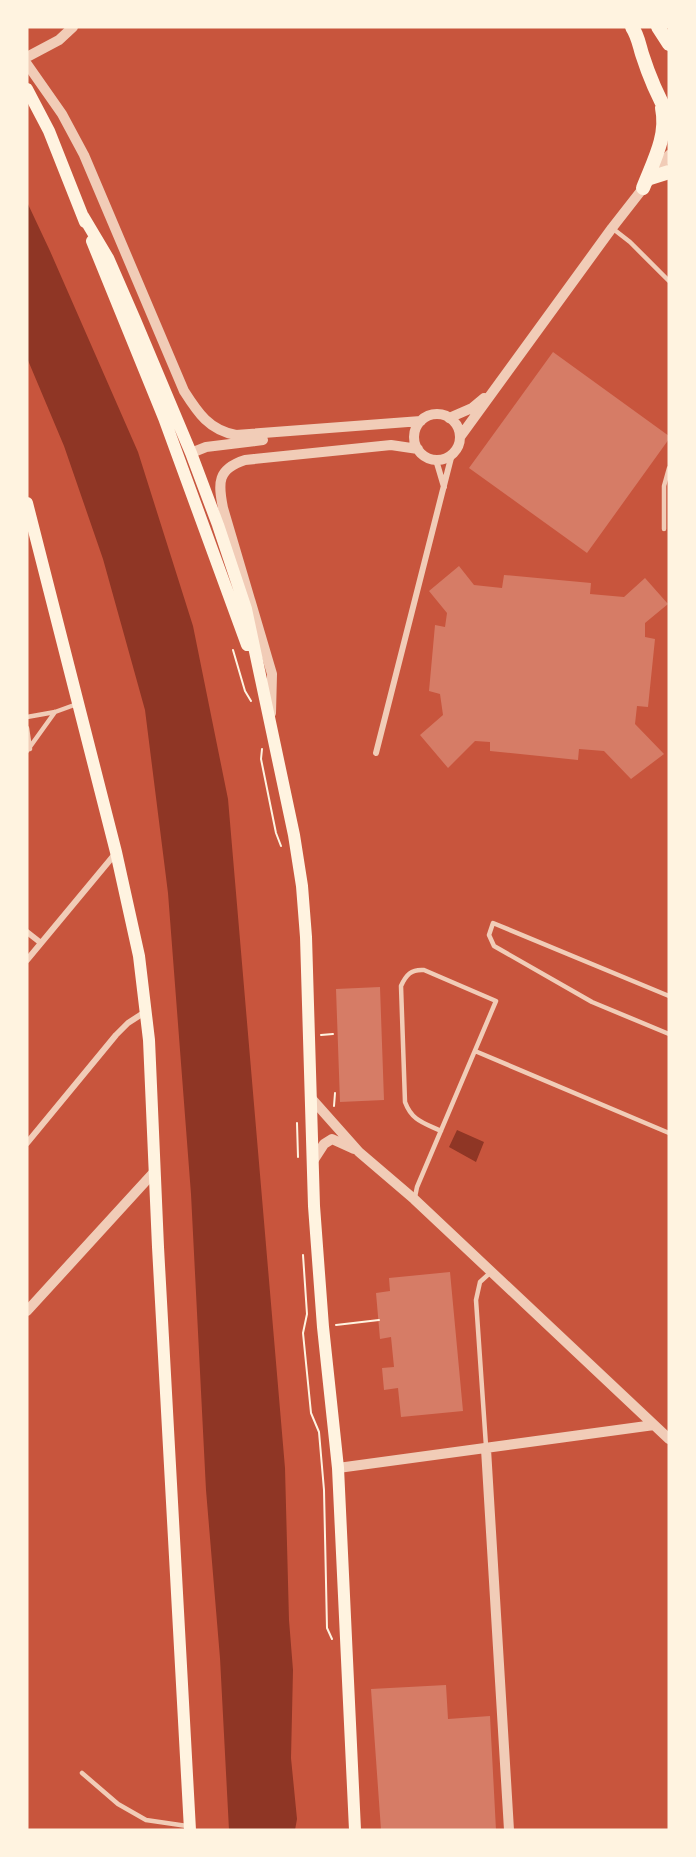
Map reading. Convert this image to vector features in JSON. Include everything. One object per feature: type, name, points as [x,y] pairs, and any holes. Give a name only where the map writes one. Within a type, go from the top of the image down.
[{"type":"main road","points":[[658,27],[669,44]]},
{"type":"main road","points":[[635,33],[669,116]]},
{"type":"main road","points":[[27,88],[49,131],[83,216],[99,264],[164,418],[261,682]]},
{"type":"main road","points":[[647,183],[664,130],[665,103]]},
{"type":"main road","points":[[647,183],[669,172]]},
{"type":"main road","points":[[83,216],[108,258],[192,453],[246,609],[286,788],[302,886],[306,937],[313,1161],[323,1327],[338,1468],[355,1830]]},
{"type":"main road","points":[[192,453],[188,464],[204,509],[202,520]]},
{"type":"main road","points":[[27,503],[116,852],[139,956],[149,1040],[190,1828]]},
{"type":"street","points":[[27,57],[59,40],[73,27]]},
{"type":"street","points":[[27,64],[62,114],[84,155],[184,391],[199,415],[212,426],[225,433],[236,435],[421,421],[435,414],[449,418],[455,423],[460,437]]},
{"type":"street","points":[[421,421],[415,434],[418,449],[425,456],[436,460],[452,454],[457,449],[460,437],[612,228],[669,155]]},
{"type":"street","points":[[449,418],[472,408],[494,390]]},
{"type":"street","points":[[192,453],[206,447],[236,442],[377,431],[389,423]]},
{"type":"street","points":[[271,722],[272,674],[223,508],[220,486],[225,470],[234,463],[245,460],[319,451],[391,445],[418,449]]},
{"type":"street","points":[[376,753],[452,454]]},
{"type":"street","points":[[436,460],[444,487]]},
{"type":"street","points":[[27,960],[116,852]]},
{"type":"street","points":[[27,932],[41,943]]},
{"type":"street","points":[[27,1143],[116,1035],[128,1023],[145,1012]]},
{"type":"street","points":[[311,1098],[359,1152],[414,1199],[669,1439]]},
{"type":"street","points":[[313,1161],[324,1144],[332,1139],[359,1152]]},
{"type":"street","points":[[27,1311],[155,1171]]},
{"type":"street","points":[[338,1468],[654,1425]]},
{"type":"street","points":[[486,1449],[509,1830]]},
{"type":"lane","points":[[612,228],[630,242],[669,281]]},
{"type":"lane","points":[[664,529],[664,486],[669,468]]},
{"type":"lane","points":[[27,717],[55,712],[79,703]]},
{"type":"lane","points":[[28,750],[55,712]]},
{"type":"lane","points":[[27,728],[28,750]]},
{"type":"lane","points":[[669,996],[493,923],[489,936],[494,946],[592,1002],[669,1034]]},
{"type":"lane","points":[[414,1199],[417,1187],[441,1131],[475,1051],[496,1001],[424,970],[410,972],[401,986],[405,1102],[415,1119],[441,1131]]},
{"type":"lane","points":[[475,1051],[669,1133]]},
{"type":"lane","points":[[486,1449],[476,1300],[480,1282],[491,1272]]},
{"type":"lane","points":[[82,1773],[118,1804],[146,1820],[190,1828]]},
{"type":"path","points":[[233,649],[245,691],[255,708]]},
{"type":"path","points":[[262,742],[261,759],[276,833],[284,854]]},
{"type":"path","points":[[334,1112],[335,1093]]},
{"type":"path","points":[[297,1118],[298,1161]]},
{"type":"path","points":[[303,1256],[307,1314],[303,1333],[311,1413],[319,1432],[324,1490],[327,1628],[335,1646]]},
{"type":"path","points":[[336,1325],[378,1320]]},
{"type":"shaded area","points":[[27,202],[138,452],[193,626],[228,799],[285,1468],[289,1620],[293,1670],[291,1758],[297,1819],[295,1830],[229,1830],[220,1658],[206,1490],[191,1194],[168,893],[145,710],[103,559],[64,446],[27,358]]},
{"type":"shaded area","points":[[457,1130],[484,1142],[476,1162],[449,1147]]},
{"type":"building","points":[[553,352],[669,436],[587,553],[469,468]]},
{"type":"building","points":[[459,566],[474,585],[502,588],[504,575],[591,583],[590,594],[624,597],[645,578],[668,604],[645,623],[645,637],[655,639],[648,707],[637,706],[635,724],[664,754],[631,779],[604,751],[579,749],[578,760],[490,751],[490,742],[475,741],[448,768],[420,735],[443,715],[440,694],[429,691],[435,625],[445,627],[447,613],[429,591]]},
{"type":"building","points":[[380,987],[384,1100],[340,1102],[336,989]]},
{"type":"building","points":[[450,1272],[463,1411],[401,1417],[398,1388],[384,1390],[382,1368],[394,1367],[391,1337],[380,1339],[376,1293],[390,1291],[389,1278]]},
{"type":"building","points":[[446,1685],[448,1719],[490,1716],[496,1830],[381,1830],[371,1689]]}]
